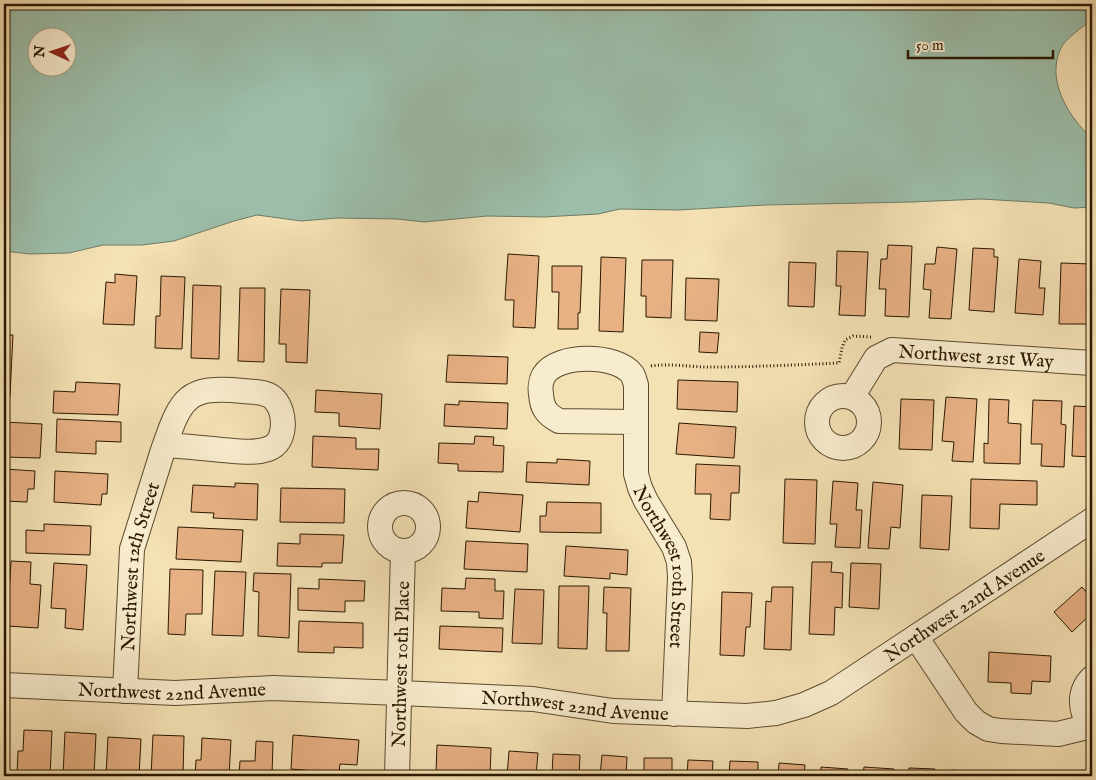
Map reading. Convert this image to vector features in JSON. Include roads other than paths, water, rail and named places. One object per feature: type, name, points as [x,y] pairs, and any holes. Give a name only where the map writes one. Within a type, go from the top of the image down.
[{"type":"street","name":"Northwest 21st Way","points":[[852,397],[876,358],[892,350],[1092,363]]},
{"type":"street","name":"Northwest 10th Street","points":[[635,422],[559,420],[548,415],[542,402],[540,387],[544,375],[561,362],[578,359],[604,359],[623,366],[633,374],[636,385],[636,474],[640,488],[674,547],[679,562],[674,714]]},
{"type":"street","name":"Northwest 12th Street","points":[[125,691],[132,549],[165,445],[177,413],[187,400],[199,391],[219,388],[267,394],[276,400],[282,413],[283,429],[279,441],[270,449],[253,452],[165,445]]},
{"type":"street","name":"Northwest 22nd Avenue","points":[[4,685],[175,693],[273,688],[533,699],[613,711],[747,716],[776,713],[804,705],[831,693],[1092,520]]},
{"type":"street","name":"Northwest 10th Place","points":[[397,776],[403,551]]},
{"type":"street","points":[[916,637],[966,712],[976,722],[988,729],[1001,732],[1058,734],[1092,727],[1085,719],[1081,700],[1083,691],[1092,678]]}]
